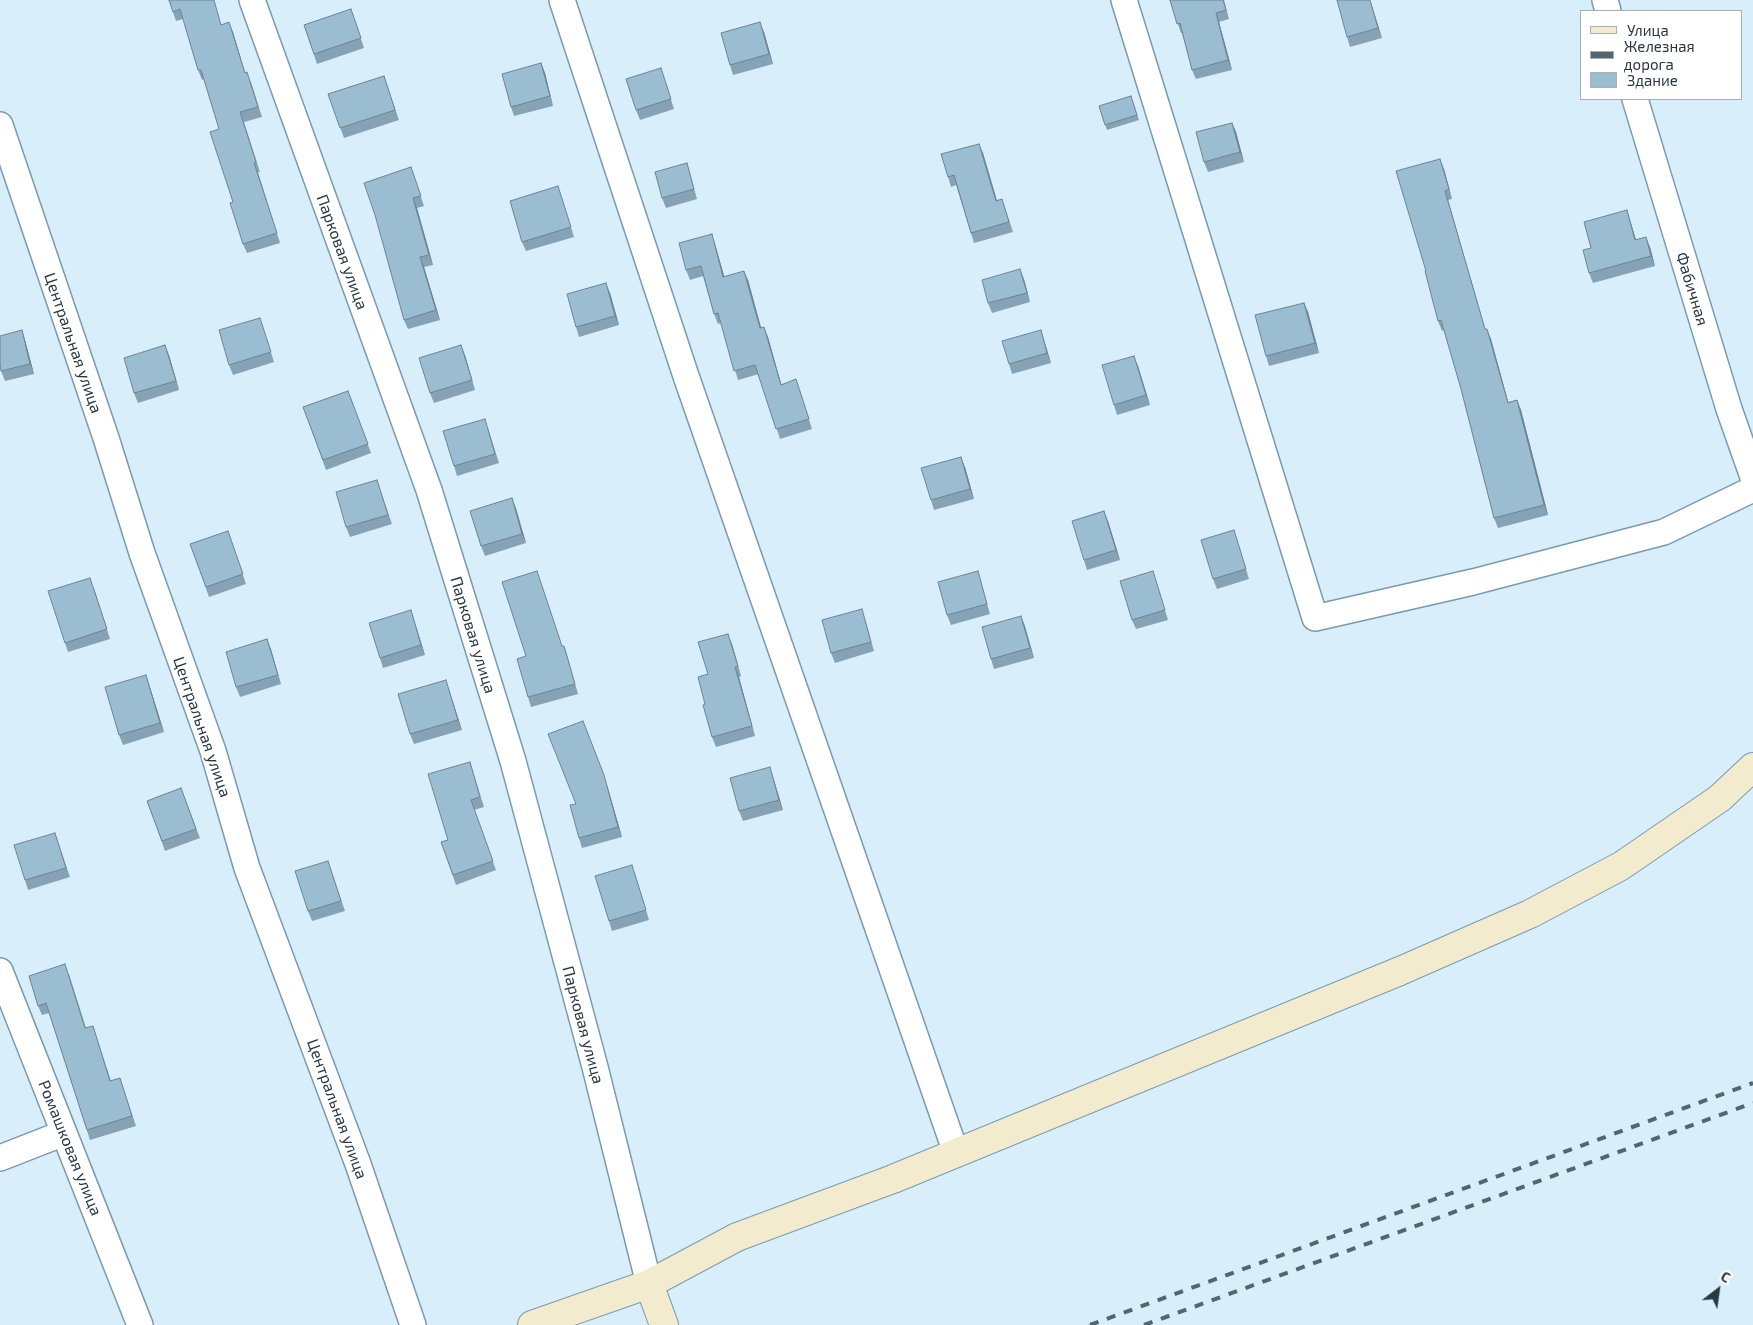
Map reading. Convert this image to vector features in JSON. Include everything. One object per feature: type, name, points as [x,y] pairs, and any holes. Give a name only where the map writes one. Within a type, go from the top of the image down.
[{"type":"street","name":"Парковая улица","points":[[252,0],[429,490],[512,761],[577,1000],[649,1284]]},
{"type":"street","points":[[562,0],[686,376],[956,1153]]},
{"type":"street","points":[[1124,0],[1316,618],[1473,582],[1664,532],[1753,489]]},
{"type":"street","name":"Фабичная","points":[[1635,100],[1729,409],[1753,477]]},
{"type":"street","name":"Центральная улица","points":[[0,125],[106,438],[142,553],[213,751],[247,868],[358,1164],[413,1325]]},
{"type":"street","points":[[532,1325],[649,1284],[737,1238],[956,1153],[1400,972],[1530,914],[1621,866],[1720,798],[1753,767]]},
{"type":"street","name":"Ромашковая улица","points":[[0,971],[140,1325]]},
{"type":"street","points":[[0,1158],[64,1133]]},
{"type":"street","points":[[649,1284],[664,1325]]},
{"type":"building","points":[[169,0],[214,0],[221,25],[229,22],[258,107],[240,112],[256,162],[254,163],[277,233],[243,244],[230,203],[233,202],[210,132],[219,129],[201,70],[198,70],[180,9],[173,12]]},
{"type":"building","points":[[1170,0],[1223,0],[1226,10],[1216,13],[1228,60],[1192,70],[1180,23],[1177,24]]},
{"type":"building","points":[[1337,0],[1370,0],[1378,28],[1347,37]]},
{"type":"building","points":[[351,9],[361,38],[314,54],[304,25]]},
{"type":"building","points":[[760,22],[769,54],[730,65],[721,33]]},
{"type":"building","points":[[541,63],[550,96],[511,107],[502,74]]},
{"type":"building","points":[[661,68],[671,99],[636,110],[626,79]]},
{"type":"building","points":[[384,76],[395,110],[340,128],[328,94]]},
{"type":"building","points":[[1131,96],[1137,115],[1105,125],[1099,106]]},
{"type":"building","points":[[1232,123],[1240,152],[1204,162],[1196,132]]},
{"type":"building","points":[[979,144],[996,201],[1002,199],[1009,222],[971,233],[954,175],[948,177],[941,154]]},
{"type":"building","points":[[1440,159],[1449,189],[1445,191],[1485,329],[1487,329],[1508,403],[1517,400],[1544,505],[1494,518],[1461,389],[1441,320],[1438,321],[1426,271],[1396,171]]},
{"type":"building","points":[[687,163],[694,189],[662,198],[655,172]]},
{"type":"building","points":[[411,167],[421,196],[413,198],[429,255],[420,257],[436,310],[404,320],[375,215],[364,183]]},
{"type":"building","points":[[558,186],[571,227],[522,242],[510,201]]},
{"type":"building","points":[[1627,210],[1635,240],[1646,237],[1651,256],[1589,273],[1583,250],[1591,248],[1584,222]]},
{"type":"building","points":[[712,234],[723,277],[744,271],[760,328],[764,327],[781,385],[796,379],[809,419],[776,429],[755,365],[734,371],[718,313],[714,314],[701,266],[686,270],[679,243]]},
{"type":"building","points":[[1020,269],[1027,293],[988,303],[982,280]]},
{"type":"building","points":[[606,283],[615,316],[576,327],[567,294]]},
{"type":"building","points":[[1304,303],[1315,343],[1266,356],[1255,315]]},
{"type":"building","points":[[260,318],[271,352],[229,365],[219,330]]},
{"type":"building","points":[[22,330],[30,364],[1,371],[0,336]]},
{"type":"building","points":[[1041,330],[1047,353],[1009,364],[1002,341]]},
{"type":"building","points":[[165,345],[176,381],[134,393],[124,358]]},
{"type":"building","points":[[461,345],[472,380],[430,393],[419,358]]},
{"type":"building","points":[[1134,356],[1146,395],[1114,405],[1102,365]]},
{"type":"building","points":[[348,391],[368,444],[323,460],[303,407]]},
{"type":"building","points":[[485,419],[495,454],[454,466],[443,431]]},
{"type":"building","points":[[961,457],[970,489],[931,500],[921,468]]},
{"type":"building","points":[[377,480],[388,515],[346,527],[336,492]]},
{"type":"building","points":[[512,498],[522,534],[481,546],[470,511]]},
{"type":"building","points":[[1104,511],[1116,550],[1084,560],[1072,521]]},
{"type":"building","points":[[1234,530],[1246,569],[1213,579],[1201,540]]},
{"type":"building","points":[[228,531],[243,574],[206,587],[190,544]]},
{"type":"building","points":[[537,571],[562,646],[564,646],[575,684],[528,697],[517,659],[526,656],[502,582]]},
{"type":"building","points":[[978,571],[987,604],[947,615],[938,582]]},
{"type":"building","points":[[1153,571],[1165,610],[1132,620],[1120,581]]},
{"type":"building","points":[[90,578],[107,629],[65,643],[48,591]]},
{"type":"building","points":[[862,609],[871,642],[831,653],[822,620]]},
{"type":"building","points":[[411,610],[421,645],[380,658],[369,623]]},
{"type":"building","points":[[1021,616],[1030,648],[991,659],[982,627]]},
{"type":"building","points":[[728,634],[738,666],[735,667],[752,726],[712,737],[698,677],[708,674],[698,642]]},
{"type":"building","points":[[267,639],[278,675],[236,687],[226,652]]},
{"type":"building","points":[[146,675],[160,723],[119,735],[105,687]]},
{"type":"building","points":[[446,680],[458,720],[410,734],[398,694]]},
{"type":"building","points":[[583,721],[604,775],[618,827],[579,838],[570,805],[576,804],[548,734]]},
{"type":"building","points":[[470,762],[480,797],[471,800],[493,861],[453,875],[441,842],[448,840],[428,774]]},
{"type":"building","points":[[770,767],[779,800],[739,811],[730,778]]},
{"type":"building","points":[[181,788],[196,829],[162,841],[147,801]]},
{"type":"building","points":[[55,833],[66,868],[25,880],[14,845]]},
{"type":"building","points":[[328,861],[341,901],[308,911],[295,871]]},
{"type":"building","points":[[632,865],[646,910],[609,921],[595,876]]},
{"type":"building","points":[[65,964],[85,1028],[93,1026],[110,1081],[120,1078],[132,1116],[87,1130],[46,1003],[38,1006],[29,976]]},
{"type":"railway","points":[[1090,1325],[1753,1083]]},
{"type":"railway","points":[[1144,1325],[1753,1103]]}]
